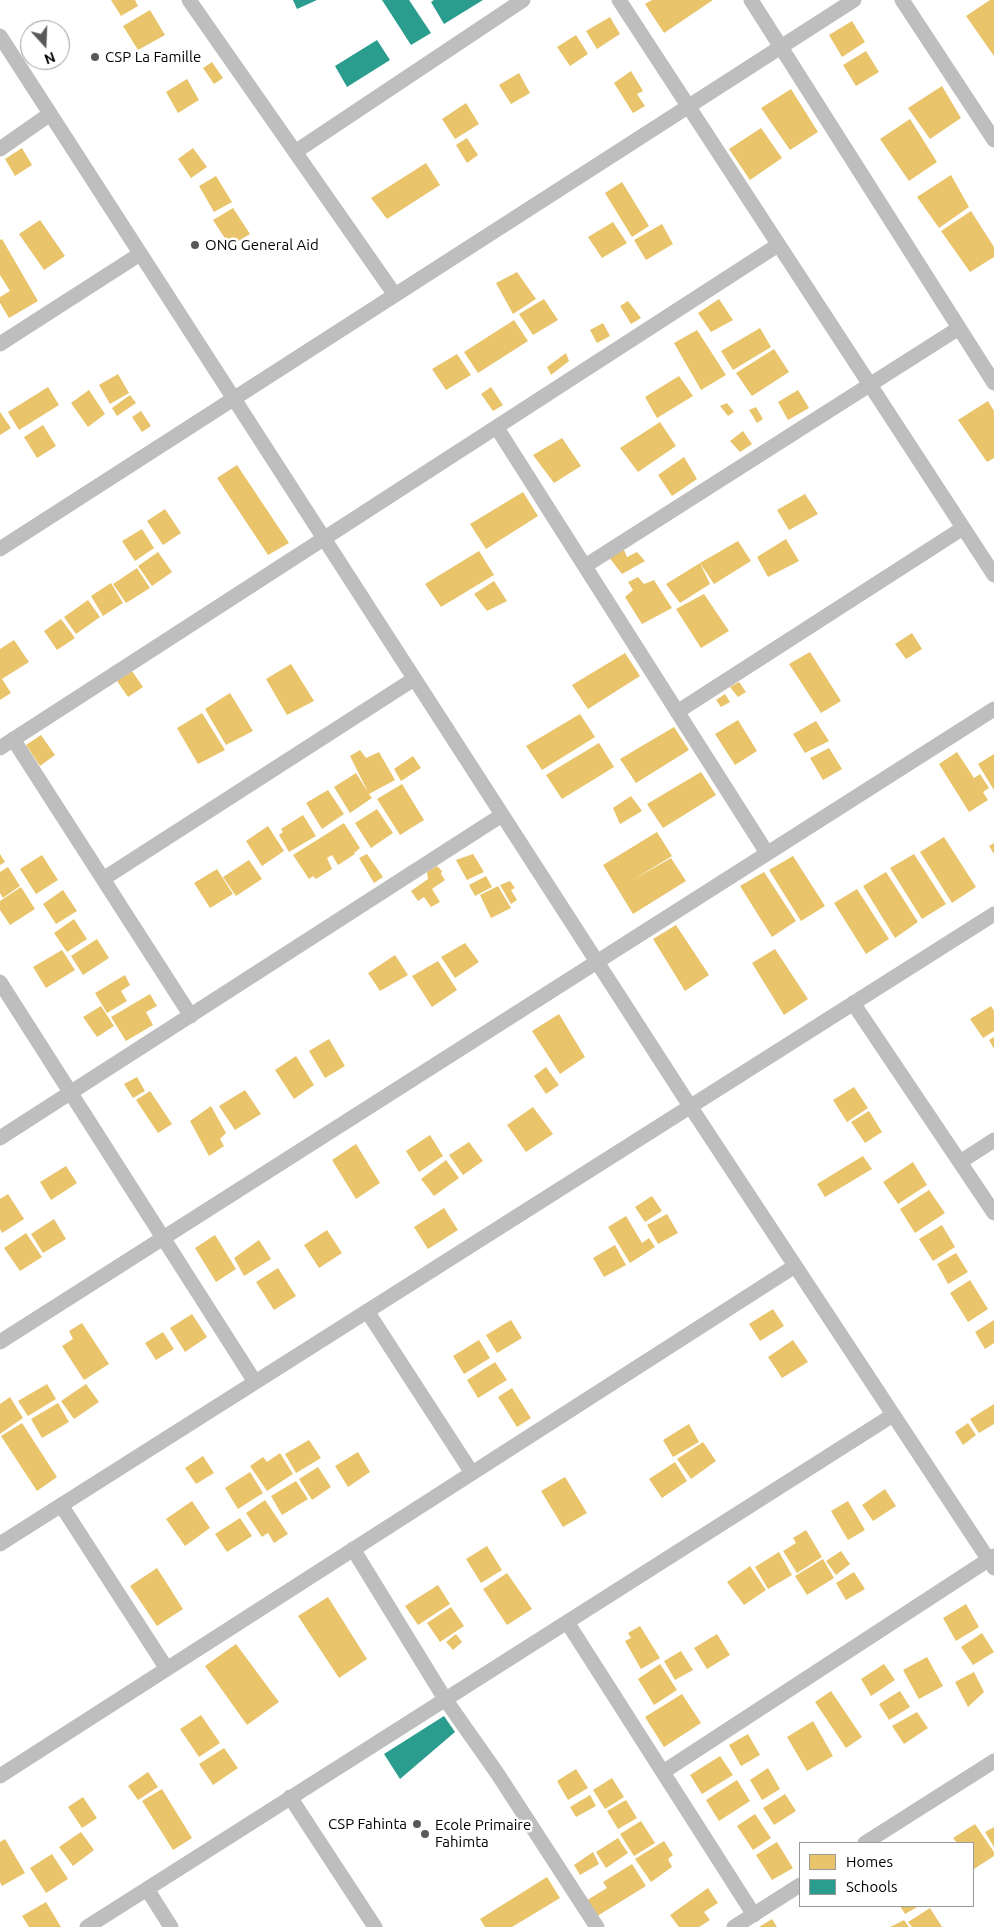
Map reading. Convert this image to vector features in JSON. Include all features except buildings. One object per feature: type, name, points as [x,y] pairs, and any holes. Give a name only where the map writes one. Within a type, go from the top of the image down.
[{"type":"street","points":[[189,0],[395,295]]},
{"type":"street","points":[[295,152],[523,0]]},
{"type":"street","points":[[619,0],[994,575]]},
{"type":"street","points":[[751,0],[994,383]]},
{"type":"street","points":[[0,549],[854,0]]},
{"type":"street","points":[[902,0],[994,140]]},
{"type":"street","points":[[0,36],[596,962],[795,1266],[992,1561],[663,1772]]},
{"type":"street","points":[[0,149],[50,114]]},
{"type":"street","points":[[191,1016],[103,880],[6,744],[778,245]]},
{"type":"street","points":[[0,344],[140,254]]},
{"type":"street","points":[[585,566],[959,328]]},
{"type":"street","points":[[496,428],[767,853]]},
{"type":"street","points":[[677,712],[963,528]]},
{"type":"street","points":[[103,880],[414,679]]},
{"type":"street","points":[[0,1342],[994,709]]},
{"type":"street","points":[[0,1138],[502,815]]},
{"type":"street","points":[[0,1544],[994,914]]},
{"type":"street","points":[[0,982],[255,1382]]},
{"type":"street","points":[[853,1003],[994,1214]]},
{"type":"street","points":[[960,1162],[994,1140]]},
{"type":"street","points":[[0,1776],[795,1266]]},
{"type":"street","points":[[367,1311],[472,1473]]},
{"type":"street","points":[[87,1927],[893,1414]]},
{"type":"street","points":[[62,1505],[167,1669]]},
{"type":"street","points":[[353,1549],[445,1699],[497,1773],[597,1927]]},
{"type":"street","points":[[567,1622],[754,1915]]},
{"type":"street","points":[[868,1842],[994,1761]]},
{"type":"street","points":[[290,1797],[375,1927]]},
{"type":"street","points":[[734,1927],[799,1886]]},
{"type":"street","points":[[147,1889],[171,1927]]},
{"type":"place","name":"CSP La Famille","points":[[95,57]]},
{"type":"place","name":"ONG General Aid","points":[[195,245]]},
{"type":"place","name":"CSP Fahinta","points":[[417,1824]]},
{"type":"place","name":"Ecole Primaire Fahimta","points":[[425,1834]]}]
